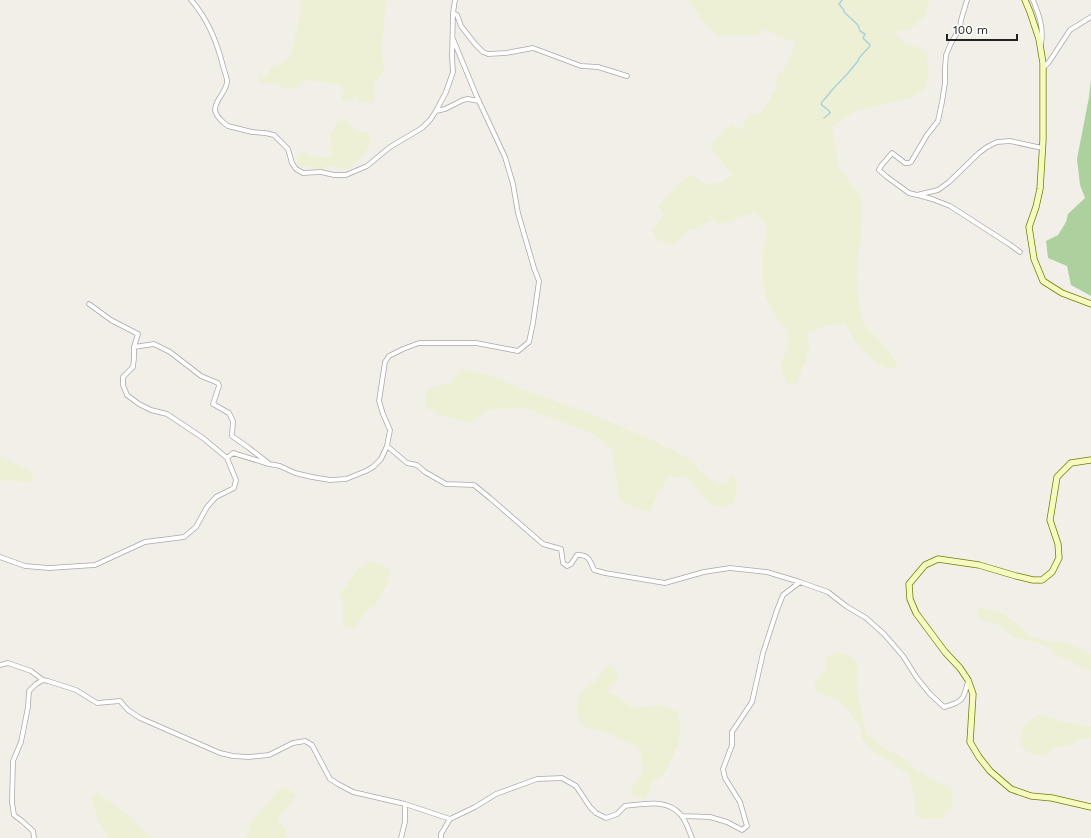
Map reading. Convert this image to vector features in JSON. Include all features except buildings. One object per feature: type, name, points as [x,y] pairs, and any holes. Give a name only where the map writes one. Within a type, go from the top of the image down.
[{"type":"street","points":[[192,0],[201,12],[214,35],[227,81],[225,89],[216,103],[215,110],[219,117],[225,124],[233,128],[274,135],[288,149],[292,163],[296,169],[303,173],[321,172],[334,175],[346,175],[367,166],[390,147],[422,128],[430,120],[446,92],[453,72],[453,13],[455,0]]},
{"type":"street","points":[[967,0],[960,28],[946,55],[944,88],[938,121],[927,135],[911,162],[905,162],[892,153],[879,170],[909,192],[950,206],[1020,252]]},
{"type":"street","points":[[1025,0],[1039,39],[1043,68],[1043,140],[1040,189],[1029,227],[1034,259],[1043,281],[1062,293],[1091,304]]},
{"type":"street","points":[[1033,0],[1041,24],[1041,48]]},
{"type":"street","points":[[453,13],[457,15],[461,26],[482,52],[488,54],[506,53],[533,48],[581,66],[598,67],[627,76]]},
{"type":"street","points":[[1043,68],[1049,62],[1070,30],[1091,17]]},
{"type":"street","points":[[227,458],[233,453],[280,466],[295,473],[330,480],[346,478],[366,471],[373,467],[381,459],[387,446],[390,430],[379,401],[385,362],[389,356],[420,343],[476,343],[518,351],[529,342],[539,281],[518,213],[513,184],[505,157],[479,101],[453,39]]},
{"type":"street","points":[[436,111],[445,109],[463,100],[468,99],[479,101]]},
{"type":"street","points":[[917,195],[938,190],[949,182],[979,153],[997,142],[1010,141],[1042,148]]},
{"type":"street","points":[[0,557],[25,566],[49,568],[95,566],[145,542],[184,537],[196,527],[207,507],[216,497],[234,488],[236,480],[227,458],[203,438],[167,414],[151,410],[139,404],[127,395],[123,385],[123,377],[133,367],[134,347],[138,334],[111,320],[89,304]]},
{"type":"street","points":[[134,347],[154,344],[170,352],[201,376],[218,383],[219,386],[213,404],[229,413],[233,421],[232,436],[269,464]]},
{"type":"street","points":[[387,446],[407,463],[417,466],[446,484],[474,485],[543,544],[561,549],[563,563],[567,566],[571,564],[576,555],[582,554],[588,557],[594,570],[665,583],[704,572],[730,568],[767,572],[828,592],[872,624],[884,634],[903,656],[917,678],[930,694],[944,707],[953,705],[962,700],[966,692],[968,680]]},
{"type":"street","points":[[1091,460],[1071,464],[1057,477],[1050,520],[1058,544],[1059,558],[1052,572],[1042,580],[1033,580],[1016,576],[979,565],[938,559],[925,565],[909,584],[910,599],[916,613],[968,680],[973,694],[970,742],[978,757],[990,771],[1011,789],[1031,796],[1052,798],[1091,807]]},
{"type":"street","points":[[682,816],[710,817],[727,822],[742,830],[747,826],[740,802],[726,778],[723,769],[732,745],[732,732],[752,702],[763,653],[777,610],[784,595],[800,582]]},
{"type":"street","points":[[0,666],[8,663],[31,671],[43,680],[76,690],[97,703],[120,701],[128,710],[140,718],[220,753],[249,757],[269,755],[293,743],[305,741],[312,745],[330,779],[353,792],[405,804],[450,819]]},
{"type":"street","points":[[34,838],[33,831],[14,815],[12,802],[13,761],[22,742],[29,691],[43,680]]},
{"type":"street","points":[[440,838],[450,819],[496,794],[537,779],[562,778],[576,786],[596,813],[606,818],[617,814],[625,806],[660,803],[674,808],[682,816],[692,838]]},
{"type":"street","points":[[401,838],[405,822],[405,804]]},
{"type":"green space","points":[[300,0],[386,0],[382,47],[384,71],[375,82],[374,102],[361,103],[355,96],[349,101],[343,101],[341,97],[345,89],[337,85],[310,80],[303,81],[298,88],[290,89],[281,87],[277,82],[269,84],[259,82],[258,76],[267,75],[271,68],[277,63],[281,66],[288,59],[292,51],[301,8]]},
{"type":"green space","points":[[688,0],[930,0],[924,17],[909,30],[900,30],[893,34],[901,39],[905,44],[923,49],[927,55],[929,75],[925,88],[912,98],[855,111],[832,127],[839,167],[860,196],[862,204],[861,243],[857,276],[860,309],[863,322],[879,339],[896,362],[897,368],[887,368],[876,363],[858,346],[845,323],[828,325],[806,334],[810,345],[806,360],[796,383],[789,385],[780,364],[788,349],[788,330],[780,324],[766,299],[763,282],[763,263],[767,228],[756,213],[735,218],[734,222],[717,224],[712,220],[705,223],[700,228],[689,230],[680,237],[676,244],[668,244],[656,239],[652,230],[664,214],[658,206],[665,197],[690,174],[707,185],[720,182],[732,176],[710,146],[717,136],[732,125],[738,130],[743,126],[746,117],[761,112],[776,90],[777,77],[785,67],[796,43],[764,30],[759,35],[719,36],[703,21]]},
{"type":"green space","points":[[1091,80],[1091,296],[1071,285],[1067,266],[1048,258],[1046,241],[1058,235],[1066,222],[1068,214],[1085,198],[1080,185],[1077,159]]},
{"type":"green space","points":[[345,119],[351,124],[354,130],[368,132],[371,138],[368,148],[359,159],[347,170],[327,165],[324,170],[311,168],[307,165],[304,168],[299,167],[296,159],[303,152],[307,153],[308,156],[318,158],[328,157],[331,155],[330,133],[334,131],[333,128],[338,121]]},
{"type":"green space","points":[[459,370],[487,374],[522,389],[594,415],[646,437],[693,460],[699,471],[717,484],[727,483],[731,476],[736,478],[737,489],[734,503],[723,508],[707,503],[694,485],[684,476],[668,478],[658,494],[650,512],[634,508],[619,499],[612,450],[593,434],[525,408],[491,409],[470,423],[437,414],[426,407],[424,400],[426,391],[435,386],[451,383]]},
{"type":"green space","points":[[0,457],[32,472],[34,482],[0,480]]},
{"type":"green space","points":[[372,561],[391,569],[386,587],[375,606],[368,610],[353,629],[343,625],[343,601],[339,596],[358,568]]},
{"type":"green space","points":[[979,607],[1005,614],[1030,635],[1050,642],[1066,642],[1091,654],[1091,671],[1081,668],[1072,661],[1062,658],[1042,644],[1013,637],[998,625],[976,616]]},
{"type":"green space","points":[[837,652],[850,655],[857,661],[857,688],[866,734],[887,750],[902,757],[911,766],[931,779],[951,788],[953,807],[941,818],[922,819],[915,814],[915,798],[908,774],[869,748],[862,739],[860,727],[843,703],[816,691],[814,684],[827,669],[825,659]]},
{"type":"green space","points":[[610,664],[620,676],[607,690],[612,695],[617,695],[632,708],[663,705],[678,712],[681,726],[678,745],[665,773],[652,782],[649,794],[644,800],[631,794],[633,786],[643,771],[640,749],[601,730],[590,730],[579,721],[577,714],[577,699],[587,684],[593,683]]},
{"type":"green space","points":[[1039,714],[1061,721],[1091,727],[1091,738],[1082,739],[1070,745],[1050,749],[1050,753],[1044,757],[1028,753],[1022,746],[1019,737],[1024,725]]},
{"type":"green space","points":[[286,787],[296,796],[280,815],[278,822],[287,829],[286,838],[246,838],[252,820],[266,805],[276,791]]},
{"type":"green space","points":[[97,792],[128,815],[152,838],[108,838],[98,819],[91,798]]},
{"type":"waterway","points":[[824,118],[830,113],[829,110],[821,104],[822,102],[870,46],[863,38],[865,34],[860,31],[858,25],[845,13],[839,4],[842,0]]}]
